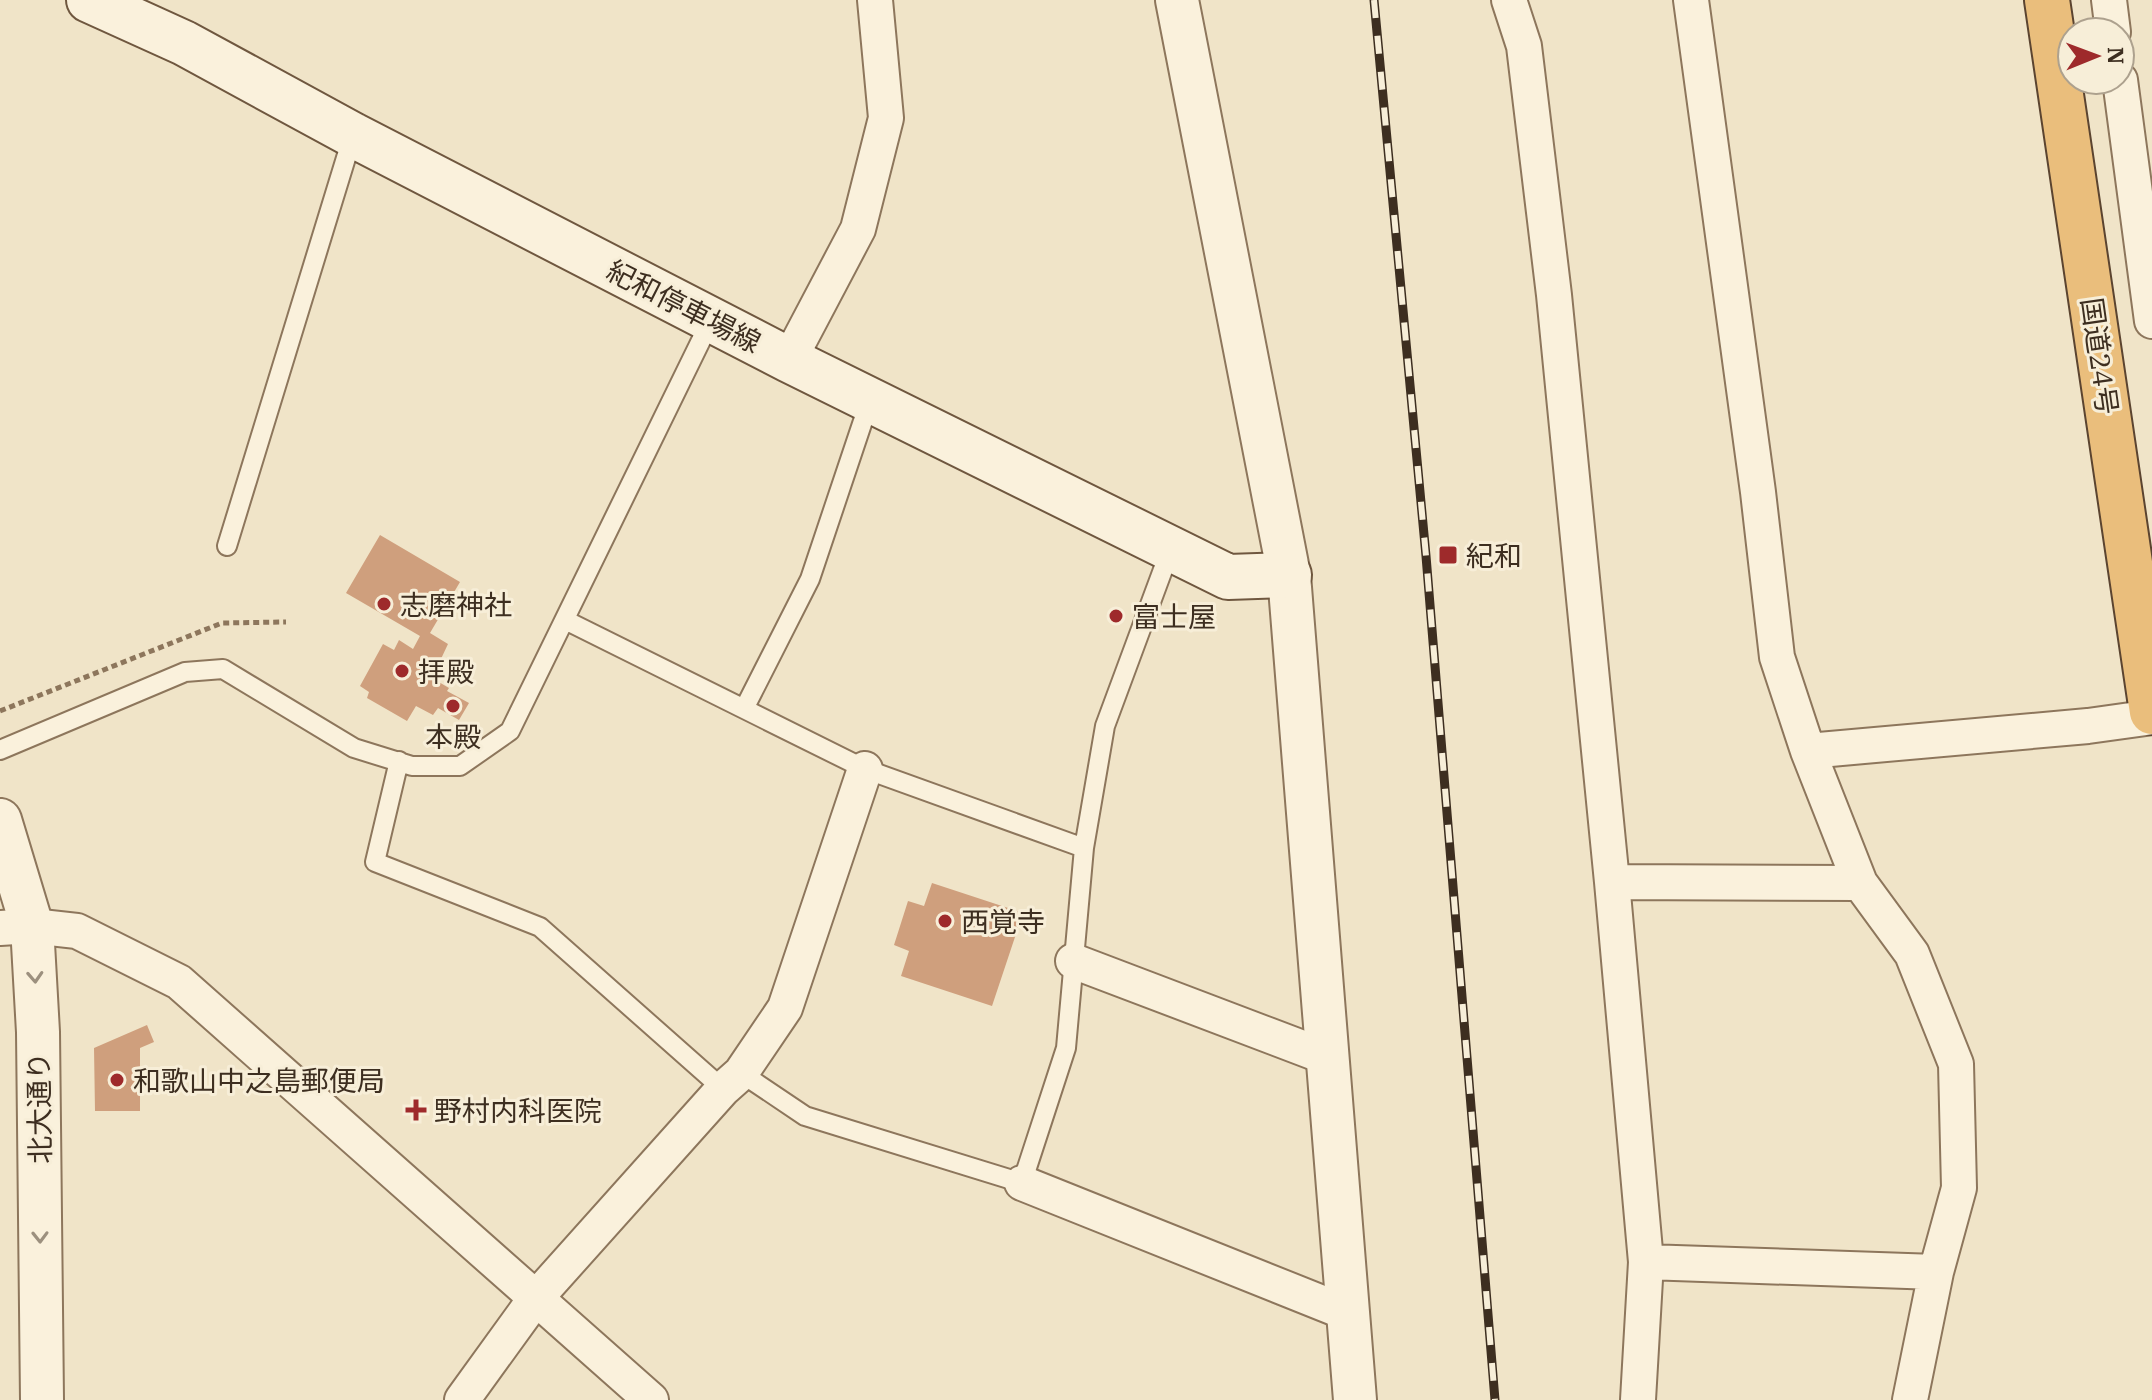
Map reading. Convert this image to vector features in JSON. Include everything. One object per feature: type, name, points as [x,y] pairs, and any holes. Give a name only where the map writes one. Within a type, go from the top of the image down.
[{"type":"highway","name":"国道24号","points":[[2047,0],[2152,715]]},
{"type":"main road","name":"紀和停車場線","points":[[89,0],[184,43],[353,135],[789,360],[1228,577],[1289,575]]},
{"type":"street","points":[[789,360],[858,229],[886,118],[875,0]]},
{"type":"street","points":[[1177,0],[1289,575],[1355,1400]]},
{"type":"street","points":[[1509,0],[1524,46],[1550,264],[1612,882],[1646,1262],[1638,1400]]},
{"type":"street","points":[[1691,0],[1758,492],[1777,657],[1808,751],[1860,883],[1912,954],[1956,1064],[1959,1188],[1936,1272],[1910,1400]]},
{"type":"street","points":[[2122,96],[2152,321]]},
{"type":"street","points":[[1808,751],[2088,726],[2152,715]]},
{"type":"street","points":[[462,1400],[535,1299],[732,1081],[785,1008],[865,769]]},
{"type":"street","name":"北大通り","points":[[0,820],[16,927],[38,1032],[42,1400]]},
{"type":"street","points":[[1612,882],[1860,883]]},
{"type":"street","points":[[16,927],[77,931],[179,982],[651,1400]]},
{"type":"street","points":[[1073,961],[1326,1057]]},
{"type":"street","points":[[1022,1183],[1347,1313]]},
{"type":"street","points":[[1646,1262],[1936,1272]]},
{"type":"lane","points":[[227,546],[353,135]]},
{"type":"lane","points":[[0,750],[185,672],[223,669],[354,748],[412,766],[460,766],[510,731],[711,320]]},
{"type":"lane","points":[[745,707],[810,579],[870,400]]},
{"type":"lane","points":[[399,761],[375,862],[540,927],[732,1081],[805,1116],[1022,1183],[1066,1048],[1084,848],[1105,726],[1171,548]]},
{"type":"lane","points":[[565,620],[865,769],[1084,848]]},
{"type":"path","points":[[0,711],[222,623],[286,622]]},
{"type":"building","points":[[380,535],[460,582],[430,633],[448,644],[432,678],[469,703],[459,720],[438,708],[433,715],[416,706],[407,721],[367,698],[369,692],[360,686],[383,644],[394,650],[399,640],[413,649],[420,636],[346,593]]},
{"type":"building","points":[[932,883],[1023,913],[992,1006],[901,976],[909,951],[894,945],[908,901],[924,906]]},
{"type":"building","name":"和歌山中之島郵便局","points":[[147,1025],[154,1042],[140,1048],[140,1111],[95,1111],[94,1048]]},
{"type":"railway","points":[[1374,0],[1426,556],[1495,1400]]},
{"type":"place","name":"紀和","points":[[1448,555]]},
{"type":"place","name":"志磨神社","points":[[384,604]]},
{"type":"place","name":"富士屋","points":[[1116,616]]},
{"type":"place","name":"拝殿","points":[[402,671]]},
{"type":"place","name":"本殿","points":[[453,706]]},
{"type":"place","name":"西覚寺","points":[[945,921]]},
{"type":"place","name":"和歌山中之島郵便局","points":[[117,1080]]},
{"type":"place","name":"野村内科医院","points":[[416,1110]]}]
